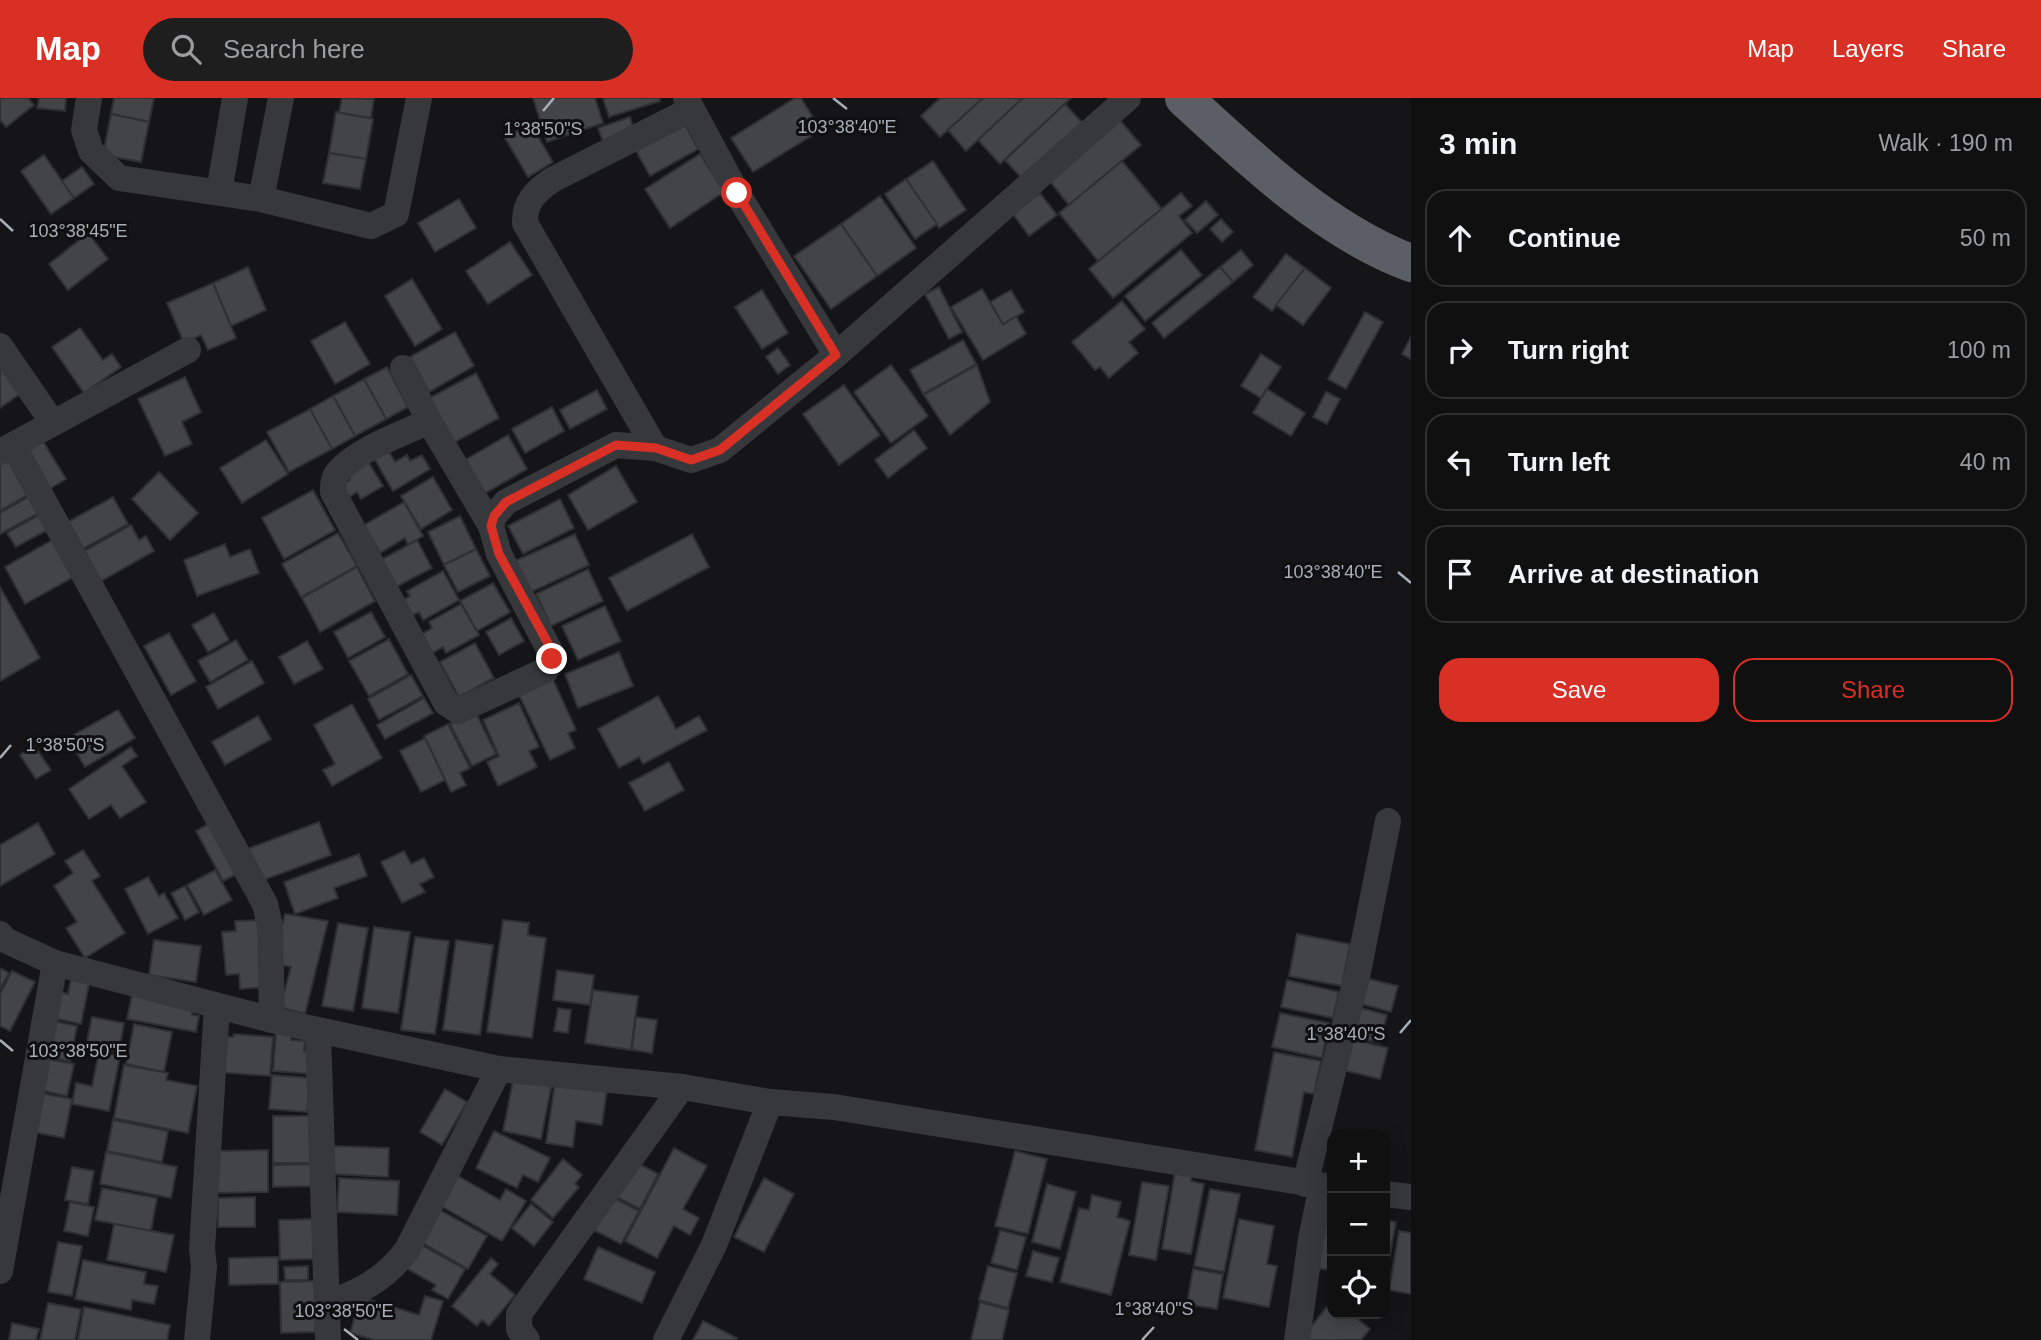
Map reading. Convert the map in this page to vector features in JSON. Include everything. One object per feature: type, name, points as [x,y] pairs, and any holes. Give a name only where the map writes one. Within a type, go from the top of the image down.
[{"type":"highway","points":[[1184,98],[1332,223],[1388,255],[1411,264]]},
{"type":"street","points":[[89,98],[84,130],[91,150],[119,178],[219,192],[371,226],[388,221],[396,214],[419,98]]},
{"type":"street","points":[[219,192],[235,98]]},
{"type":"street","points":[[261,200],[281,98]]},
{"type":"street","points":[[491,526],[494,516],[506,502],[616,445],[656,448],[691,460],[720,450],[836,355],[1128,98]]},
{"type":"street","points":[[656,448],[525,223],[525,213],[537,190],[688,104],[836,355]]},
{"type":"street","points":[[0,346],[53,423]]},
{"type":"street","points":[[188,350],[6,448],[265,904],[270,926],[272,1020]]},
{"type":"street","points":[[403,369],[429,421],[491,526],[499,554],[550,647],[552,659],[546,670],[458,711],[446,703],[333,492],[338,472],[359,456],[429,421]]},
{"type":"street","points":[[1297,1340],[1320,1186],[1388,821]]},
{"type":"street","points":[[0,934],[5,940],[55,962],[216,1006],[318,1032],[499,1069],[682,1087],[770,1102],[834,1107],[1320,1186]]},
{"type":"street","points":[[0,1271],[55,962]]},
{"type":"street","points":[[197,1340],[204,1267],[202,1249],[216,1006]]},
{"type":"street","points":[[318,1032],[328,1340]]},
{"type":"street","points":[[326,1305],[368,1288],[392,1271],[407,1250],[499,1069]]},
{"type":"street","points":[[527,1340],[519,1329],[519,1314],[682,1087]]},
{"type":"street","points":[[666,1340],[714,1245],[770,1102]]},
{"type":"street","points":[[1390,1195],[1411,1197]]},
{"type":"building","points":[[0,98],[28,98],[34,105],[6,127],[0,120]]},
{"type":"building","points":[[39,98],[66,98],[65,111],[37,108]]},
{"type":"building","points":[[114,98],[154,98],[149,122],[111,114]]},
{"type":"building","points":[[342,98],[374,99],[371,118],[339,113]]},
{"type":"building","points":[[533,98],[595,98],[603,123],[547,142]]},
{"type":"building","points":[[603,98],[659,98],[660,101],[609,117]]},
{"type":"building","points":[[795,98],[801,98],[821,130],[753,172],[731,138]]},
{"type":"building","points":[[940,98],[983,98],[940,137],[921,116]]},
{"type":"building","points":[[983,98],[1023,98],[966,151],[948,130]]},
{"type":"building","points":[[1023,98],[1071,98],[1000,164],[978,140]]},
{"type":"building","points":[[1065,104],[1087,128],[1027,184],[1005,160]]},
{"type":"building","points":[[336,112],[373,119],[366,159],[329,153]]},
{"type":"building","points":[[111,114],[149,122],[141,162],[103,155]]},
{"type":"building","points":[[630,117],[636,137],[605,147],[598,128]]},
{"type":"building","points":[[1119,119],[1141,145],[1069,205],[1047,178]]},
{"type":"building","points":[[530,123],[553,162],[528,177],[505,138]]},
{"type":"building","points":[[685,124],[698,149],[650,176],[636,151]]},
{"type":"building","points":[[329,153],[366,159],[360,189],[323,183]]},
{"type":"building","points":[[700,154],[724,192],[670,228],[645,189]]},
{"type":"building","points":[[44,155],[74,198],[51,214],[21,171]]},
{"type":"building","points":[[933,161],[966,210],[939,228],[906,179]]},
{"type":"building","points":[[1122,161],[1162,209],[1098,261],[1059,213]]},
{"type":"building","points":[[82,167],[94,184],[74,198],[62,181]]},
{"type":"building","points":[[906,179],[937,224],[915,239],[885,194]]},
{"type":"building","points":[[1040,193],[1057,215],[1029,236],[1013,214]]},
{"type":"building","points":[[1181,193],[1192,206],[1179,216],[1192,233],[1113,298],[1089,269]]},
{"type":"building","points":[[880,196],[916,248],[877,276],[841,224]]},
{"type":"building","points":[[459,199],[476,228],[435,252],[418,223]]},
{"type":"building","points":[[1206,201],[1218,215],[1197,233],[1185,220]]},
{"type":"building","points":[[1221,219],[1233,232],[1222,242],[1210,229]]},
{"type":"building","points":[[841,224],[877,276],[831,309],[794,256]]},
{"type":"building","points":[[88,233],[108,259],[68,290],[49,264]]},
{"type":"building","points":[[510,242],[532,275],[488,304],[466,271]]},
{"type":"building","points":[[1181,250],[1202,275],[1145,321],[1125,296]]},
{"type":"building","points":[[1241,250],[1253,265],[1233,282],[1220,267]]},
{"type":"building","points":[[1286,254],[1305,268],[1272,311],[1253,297]]},
{"type":"building","points":[[248,267],[266,310],[231,326],[213,283]]},
{"type":"building","points":[[1220,267],[1233,282],[1164,338],[1152,323]]},
{"type":"building","points":[[1305,268],[1331,288],[1303,325],[1276,305]]},
{"type":"building","points":[[412,279],[442,329],[415,346],[385,296]]},
{"type":"building","points":[[213,283],[236,338],[208,350],[201,335],[184,343],[167,303]]},
{"type":"building","points":[[939,287],[962,332],[949,339],[925,294]]},
{"type":"building","points":[[982,289],[1003,324],[1016,316],[1026,334],[983,360],[951,307]]},
{"type":"building","points":[[762,290],[788,333],[762,349],[735,307]]},
{"type":"building","points":[[1011,290],[1024,312],[1003,324],[990,302]]},
{"type":"building","points":[[1122,301],[1145,329],[1129,342],[1138,353],[1109,378],[1100,367],[1095,370],[1072,342]]},
{"type":"building","points":[[1365,312],[1383,322],[1346,389],[1328,379]]},
{"type":"building","points":[[345,322],[370,364],[335,384],[311,341]]},
{"type":"building","points":[[80,328],[103,360],[112,354],[121,367],[84,393],[52,347]]},
{"type":"building","points":[[455,332],[474,366],[429,392],[410,357]]},
{"type":"building","points":[[1411,337],[1411,359],[1402,354]]},
{"type":"building","points":[[963,340],[976,364],[923,394],[910,370]]},
{"type":"building","points":[[778,348],[790,365],[778,374],[766,357]]},
{"type":"building","points":[[1261,354],[1281,367],[1261,398],[1241,386]]},
{"type":"building","points":[[0,360],[23,392],[0,408]]},
{"type":"building","points":[[891,365],[928,416],[891,443],[854,392]]},
{"type":"building","points":[[977,365],[990,402],[950,435],[924,395]]},
{"type":"building","points":[[387,367],[408,407],[386,419],[364,379]]},
{"type":"building","points":[[476,373],[499,418],[448,446],[424,401]]},
{"type":"building","points":[[185,377],[201,412],[182,422],[192,444],[165,456],[138,399]]},
{"type":"building","points":[[364,379],[386,419],[355,436],[333,396]]},
{"type":"building","points":[[844,385],[880,435],[839,465],[803,414]]},
{"type":"building","points":[[1267,389],[1305,413],[1291,436],[1253,413]]},
{"type":"building","points":[[597,390],[607,409],[570,429],[560,410]]},
{"type":"building","points":[[1326,392],[1340,399],[1327,424],[1313,417]]},
{"type":"building","points":[[333,396],[355,436],[332,449],[310,409]]},
{"type":"building","points":[[552,407],[564,431],[525,453],[512,429]]},
{"type":"building","points":[[310,409],[332,449],[289,472],[267,432]]},
{"type":"building","points":[[914,430],[927,448],[888,478],[875,460]]},
{"type":"building","points":[[508,435],[527,469],[482,495],[463,461]]},
{"type":"building","points":[[41,438],[66,479],[46,491],[21,450]]},
{"type":"building","points":[[266,440],[288,474],[242,503],[220,468]]},
{"type":"building","points":[[388,450],[395,462],[407,455],[410,461],[422,455],[430,469],[393,491],[374,458]]},
{"type":"building","points":[[8,458],[29,494],[0,511],[0,463]]},
{"type":"building","points":[[367,460],[383,486],[361,499],[357,492],[342,502],[335,489],[350,480],[346,473]]},
{"type":"building","points":[[616,466],[637,502],[588,530],[568,495]]},
{"type":"building","points":[[159,472],[198,513],[170,540],[132,499]]},
{"type":"building","points":[[433,477],[452,510],[421,529],[401,496]]},
{"type":"building","points":[[313,490],[335,530],[284,559],[262,518]]},
{"type":"building","points":[[30,496],[39,513],[0,534],[0,513]]},
{"type":"building","points":[[113,497],[128,524],[81,550],[66,523]]},
{"type":"building","points":[[560,499],[574,528],[523,554],[508,526]]},
{"type":"building","points":[[404,502],[423,536],[408,545],[405,538],[380,553],[364,525]]},
{"type":"building","points":[[41,514],[49,529],[16,547],[7,533]]},
{"type":"building","points":[[460,516],[476,549],[444,565],[428,532]]},
{"type":"building","points":[[131,525],[139,540],[146,536],[154,551],[96,584],[79,554]]},
{"type":"building","points":[[338,533],[357,566],[301,597],[282,564]]},
{"type":"building","points":[[575,534],[589,565],[529,593],[515,561]]},
{"type":"building","points":[[692,534],[709,567],[627,611],[609,578]]},
{"type":"building","points":[[54,539],[75,576],[25,604],[5,567]]},
{"type":"building","points":[[417,540],[432,568],[392,589],[377,562]]},
{"type":"building","points":[[225,544],[230,557],[250,549],[259,573],[197,596],[184,560]]},
{"type":"building","points":[[476,549],[490,576],[458,592],[444,565]]},
{"type":"building","points":[[357,567],[375,601],[320,632],[302,598]]},
{"type":"building","points":[[588,569],[603,601],[551,626],[536,594]]},
{"type":"building","points":[[443,571],[459,600],[423,620],[419,612],[409,617],[401,601],[410,596],[407,591]]},
{"type":"building","points":[[493,583],[510,612],[477,631],[460,601]]},
{"type":"building","points":[[0,587],[40,658],[0,681]]},
{"type":"building","points":[[461,604],[479,635],[446,653],[443,647],[432,653],[422,634],[432,628],[429,622]]},
{"type":"building","points":[[605,606],[621,641],[578,660],[562,626]]},
{"type":"building","points":[[371,612],[385,637],[348,658],[334,632]]},
{"type":"building","points":[[214,613],[229,640],[208,652],[192,625]]},
{"type":"building","points":[[511,618],[524,641],[499,655],[486,632]]},
{"type":"building","points":[[169,633],[196,681],[171,695],[144,646]]},
{"type":"building","points":[[389,639],[408,674],[369,696],[349,661]]},
{"type":"building","points":[[236,640],[248,660],[210,682],[198,661]]},
{"type":"building","points":[[307,641],[323,669],[294,684],[279,657]]},
{"type":"building","points":[[475,643],[494,678],[459,697],[440,662]]},
{"type":"building","points":[[619,652],[633,686],[578,708],[565,674]]},
{"type":"building","points":[[252,661],[264,683],[218,709],[206,687]]},
{"type":"building","points":[[411,675],[423,696],[379,720],[368,699]]},
{"type":"building","points":[[552,677],[576,730],[568,733],[575,748],[550,760],[518,693]]},
{"type":"building","points":[[658,696],[676,729],[699,716],[707,730],[643,764],[639,757],[619,768],[598,729]]},
{"type":"building","points":[[424,698],[433,713],[385,739],[377,725]]},
{"type":"building","points":[[519,703],[539,747],[529,751],[537,767],[498,786],[487,762],[499,756],[483,720]]},
{"type":"building","points":[[352,704],[382,758],[332,786],[323,770],[335,764],[314,725]]},
{"type":"building","points":[[118,710],[135,738],[85,767],[68,738]]},
{"type":"building","points":[[475,711],[496,754],[472,766],[450,724]]},
{"type":"building","points":[[258,716],[271,739],[225,765],[212,742]]},
{"type":"building","points":[[448,724],[470,768],[460,773],[466,785],[451,792],[424,736]]},
{"type":"building","points":[[425,738],[445,780],[421,792],[400,751]]},
{"type":"building","points":[[34,745],[51,770],[36,779],[20,755]]},
{"type":"building","points":[[131,747],[137,756],[122,766],[146,802],[120,818],[111,805],[89,819],[69,789]]},
{"type":"building","points":[[669,762],[684,790],[645,811],[629,783]]},
{"type":"building","points":[[216,820],[243,871],[223,881],[196,831]]},
{"type":"building","points":[[319,822],[331,855],[258,882],[247,849]]},
{"type":"building","points":[[38,823],[55,854],[0,886],[0,845]]},
{"type":"building","points":[[83,850],[100,876],[92,881],[125,933],[85,958],[66,928],[77,922],[54,886],[73,873],[65,861]]},
{"type":"building","points":[[404,851],[411,864],[424,858],[434,877],[420,884],[425,892],[402,903],[381,862]]},
{"type":"building","points":[[359,854],[367,876],[334,888],[338,898],[295,914],[284,882]]},
{"type":"building","points":[[215,870],[232,900],[204,915],[187,885]]},
{"type":"building","points":[[148,877],[159,896],[164,893],[178,918],[148,934],[125,889]]},
{"type":"building","points":[[185,886],[199,912],[185,920],[171,893]]},
{"type":"building","points":[[285,914],[328,921],[305,1014],[280,1007],[291,967],[273,963]]},
{"type":"building","points":[[261,920],[266,987],[240,989],[239,974],[226,975],[222,932],[236,931],[235,921]]},
{"type":"building","points":[[503,920],[529,923],[528,935],[546,938],[532,1038],[487,1032]]},
{"type":"building","points":[[338,923],[368,928],[353,1011],[322,1006]]},
{"type":"building","points":[[374,927],[410,932],[398,1013],[362,1008]]},
{"type":"building","points":[[1297,934],[1350,944],[1342,986],[1289,976]]},
{"type":"building","points":[[415,937],[449,941],[435,1034],[401,1030]]},
{"type":"building","points":[[154,940],[201,946],[196,982],[149,975]]},
{"type":"building","points":[[456,940],[493,945],[480,1035],[443,1030]]},
{"type":"building","points":[[0,968],[9,973],[0,989]]},
{"type":"building","points":[[557,970],[594,975],[590,1005],[553,1000]]},
{"type":"building","points":[[12,971],[35,982],[10,1031],[0,1026],[0,994]]},
{"type":"building","points":[[72,975],[90,979],[81,1024],[49,1017],[55,991],[68,994]]},
{"type":"building","points":[[1361,977],[1398,986],[1391,1012],[1355,1002]]},
{"type":"building","points":[[1287,980],[1339,992],[1333,1018],[1281,1007]]},
{"type":"building","points":[[133,990],[194,1002],[192,1015],[199,1016],[196,1032],[127,1019]]},
{"type":"building","points":[[593,990],[638,996],[631,1050],[585,1043]]},
{"type":"building","points":[[1357,1007],[1387,1015],[1380,1043],[1350,1036]]},
{"type":"building","points":[[558,1008],[571,1010],[568,1033],[554,1031]]},
{"type":"building","points":[[1280,1013],[1329,1023],[1322,1058],[1272,1047]]},
{"type":"building","points":[[92,1017],[124,1023],[119,1052],[86,1046]]},
{"type":"building","points":[[636,1017],[657,1020],[652,1053],[632,1050]]},
{"type":"building","points":[[49,1020],[77,1026],[70,1061],[41,1056]]},
{"type":"building","points":[[134,1024],[172,1032],[164,1072],[126,1064]]},
{"type":"building","points":[[276,1033],[291,1035],[291,1040],[305,1041],[304,1051],[313,1052],[311,1074],[273,1071]]},
{"type":"building","points":[[234,1034],[273,1037],[270,1076],[216,1072],[219,1036],[233,1037]]},
{"type":"building","points":[[1346,1038],[1388,1048],[1380,1079],[1339,1069]]},
{"type":"building","points":[[99,1052],[120,1056],[109,1111],[72,1104],[76,1083],[92,1086]]},
{"type":"building","points":[[1274,1052],[1321,1061],[1314,1094],[1304,1092],[1292,1157],[1255,1150]]},
{"type":"building","points":[[46,1059],[74,1064],[67,1096],[40,1090]]},
{"type":"building","points":[[124,1065],[168,1073],[166,1080],[197,1086],[188,1133],[114,1118]]},
{"type":"building","points":[[272,1075],[310,1078],[307,1112],[269,1109]]},
{"type":"building","points":[[514,1076],[552,1083],[541,1139],[503,1131]]},
{"type":"building","points":[[555,1082],[607,1089],[602,1125],[576,1121],[573,1147],[546,1143]]},
{"type":"building","points":[[445,1089],[467,1102],[442,1145],[420,1132]]},
{"type":"building","points":[[40,1093],[72,1099],[64,1138],[33,1132]]},
{"type":"building","points":[[273,1116],[310,1116],[310,1163],[273,1163]]},
{"type":"building","points":[[113,1120],[168,1131],[162,1162],[107,1151]]},
{"type":"building","points":[[494,1131],[550,1158],[538,1182],[523,1175],[517,1188],[476,1168]]},
{"type":"building","points":[[332,1146],[389,1148],[388,1177],[331,1174]]},
{"type":"building","points":[[674,1148],[707,1166],[683,1209],[699,1218],[690,1235],[674,1226],[657,1258],[625,1241]]},
{"type":"building","points":[[268,1150],[268,1192],[212,1193],[212,1151]]},
{"type":"building","points":[[1015,1151],[1047,1159],[1028,1234],[995,1226]]},
{"type":"building","points":[[106,1152],[177,1167],[171,1198],[100,1184]]},
{"type":"building","points":[[563,1159],[582,1175],[575,1184],[579,1187],[553,1218],[531,1200]]},
{"type":"building","points":[[632,1160],[658,1174],[640,1209],[613,1195]]},
{"type":"building","points":[[312,1164],[312,1186],[273,1187],[273,1165]]},
{"type":"building","points":[[72,1167],[94,1171],[88,1204],[65,1200]]},
{"type":"building","points":[[1175,1172],[1192,1175],[1191,1181],[1204,1184],[1191,1254],[1162,1249]]},
{"type":"building","points":[[458,1176],[500,1200],[506,1189],[526,1201],[502,1241],[441,1206]]},
{"type":"building","points":[[339,1178],[399,1181],[397,1215],[337,1212]]},
{"type":"building","points":[[764,1178],[794,1194],[764,1252],[734,1237]]},
{"type":"building","points":[[1142,1182],[1169,1186],[1156,1260],[1129,1255]]},
{"type":"building","points":[[1047,1184],[1076,1192],[1060,1249],[1032,1242]]},
{"type":"building","points":[[102,1188],[157,1198],[151,1231],[95,1220]]},
{"type":"building","points":[[1210,1189],[1240,1194],[1224,1272],[1194,1266]]},
{"type":"building","points":[[1092,1195],[1121,1202],[1117,1217],[1130,1221],[1111,1295],[1060,1282],[1079,1208],[1089,1210]]},
{"type":"building","points":[[255,1197],[255,1227],[218,1227],[218,1198]]},
{"type":"building","points":[[612,1197],[639,1211],[621,1244],[594,1230]]},
{"type":"building","points":[[70,1202],[94,1207],[88,1236],[64,1231]]},
{"type":"building","points":[[531,1204],[553,1222],[534,1246],[512,1228]]},
{"type":"building","points":[[440,1210],[487,1236],[468,1269],[421,1242]]},
{"type":"building","points":[[1327,1216],[1327,1270],[1317,1268]]},
{"type":"building","points":[[313,1219],[313,1259],[280,1260],[279,1220]]},
{"type":"building","points":[[1239,1219],[1274,1226],[1267,1264],[1277,1266],[1269,1307],[1223,1298]]},
{"type":"building","points":[[1390,1221],[1396,1222],[1390,1256]]},
{"type":"building","points":[[114,1224],[174,1235],[166,1272],[107,1260]]},
{"type":"building","points":[[1000,1230],[1026,1237],[1017,1270],[991,1263]]},
{"type":"building","points":[[1399,1231],[1411,1233],[1411,1294],[1390,1290]]},
{"type":"building","points":[[58,1242],[82,1246],[72,1296],[48,1292]]},
{"type":"building","points":[[418,1243],[465,1269],[448,1299],[432,1290],[436,1285],[404,1267]]},
{"type":"building","points":[[598,1247],[655,1272],[642,1303],[584,1279]]},
{"type":"building","points":[[1033,1251],[1059,1258],[1052,1282],[1026,1276]]},
{"type":"building","points":[[278,1257],[278,1284],[229,1285],[229,1258]]},
{"type":"building","points":[[491,1258],[498,1264],[490,1274],[515,1295],[489,1326],[482,1320],[477,1326],[452,1306]]},
{"type":"building","points":[[83,1260],[146,1272],[144,1284],[158,1286],[154,1304],[132,1300],[131,1310],[75,1299]]},
{"type":"building","points":[[308,1266],[308,1280],[285,1280],[284,1267]]},
{"type":"building","points":[[988,1266],[1017,1273],[1008,1308],[979,1300]]},
{"type":"building","points":[[1193,1269],[1223,1274],[1217,1309],[1187,1304]]},
{"type":"building","points":[[315,1281],[315,1332],[281,1333],[280,1282]]},
{"type":"building","points":[[425,1296],[443,1301],[431,1340],[375,1340],[350,1333],[361,1297],[419,1315]]},
{"type":"building","points":[[980,1302],[1009,1310],[1002,1340],[971,1340]]},
{"type":"building","points":[[48,1303],[81,1309],[75,1340],[40,1340]]},
{"type":"building","points":[[1327,1306],[1327,1319],[1358,1319],[1370,1329],[1361,1340],[1301,1340]]},
{"type":"building","points":[[84,1307],[170,1325],[167,1340],[78,1340]]},
{"type":"building","points":[[703,1321],[737,1338],[693,1340]]},
{"type":"building","points":[[12,1323],[39,1329],[36,1340],[9,1340]]},
{"type":"route","points":[[552,659],[550,647],[499,554],[491,526],[497,511],[506,502],[616,445],[656,448],[691,460],[707,456],[720,450],[836,355],[737,193]]}]
